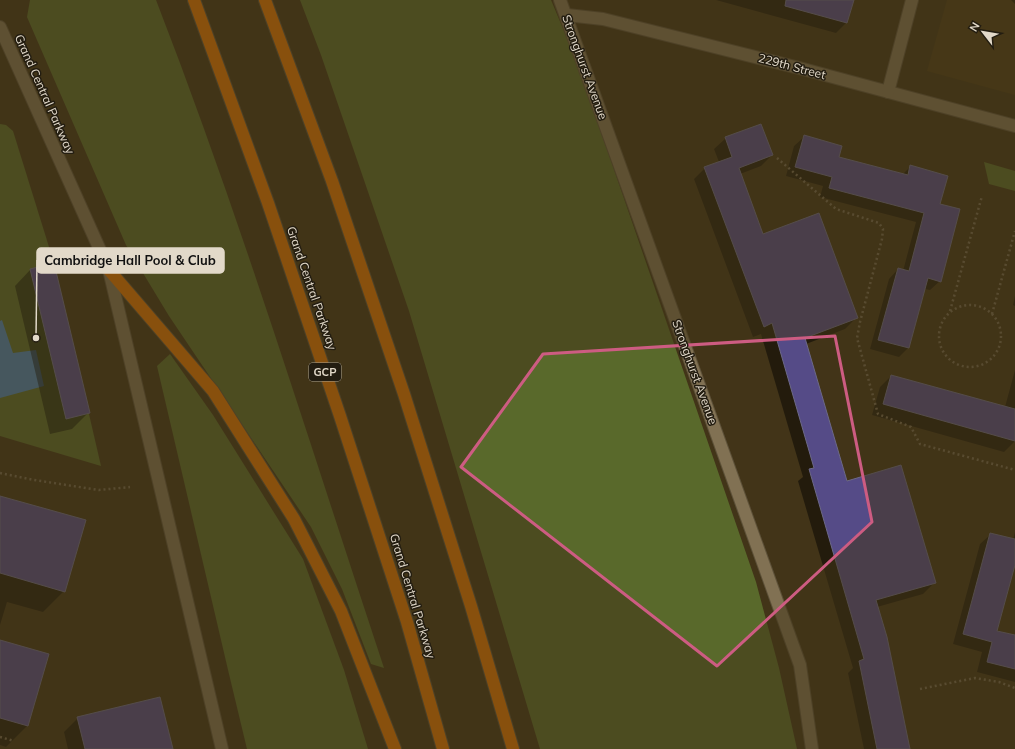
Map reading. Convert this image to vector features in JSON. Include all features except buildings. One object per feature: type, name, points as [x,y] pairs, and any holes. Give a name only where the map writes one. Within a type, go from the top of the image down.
[{"type":"highway","name":"Grand Central Parkway","points":[[194,0],[268,203],[340,416],[407,622],[443,749]]},
{"type":"highway","points":[[265,0],[332,181],[404,394],[471,606],[513,749]]},
{"type":"highway","points":[[109,270],[213,391],[294,519],[341,611],[395,749]]},
{"type":"street","name":"Stronghurst Avenue","points":[[560,0],[567,15],[800,665],[812,749]]},
{"type":"street","points":[[888,92],[912,0]]},
{"type":"street","name":"229th Street","points":[[567,15],[603,19],[796,67],[1015,126]]},
{"type":"street","name":"Grand Central Parkway","points":[[0,27],[109,270],[222,749]]},
{"type":"path","points":[[777,158],[836,209],[879,223],[883,229],[882,239],[857,338],[878,414],[911,427],[920,444],[1015,470]]},
{"type":"path","points":[[950,312],[982,196]]},
{"type":"path","points":[[992,314],[1002,284],[1015,231]]},
{"type":"path","points":[[969,304],[979,306],[988,310],[992,314],[996,318],[1000,327],[1002,337],[994,356],[986,363],[977,367],[968,368],[959,366],[950,361],[940,346],[938,336],[944,319],[950,312],[969,304]]},
{"type":"path","points":[[0,473],[99,490],[130,487]]},
{"type":"path","points":[[920,689],[975,678],[999,682],[1015,688]]},
{"type":"path","points":[[0,737],[14,740]]},
{"type":"highlighted area","points":[[835,336],[872,522],[717,666],[461,467],[543,354]]},
{"type":"shaded area","points":[[947,0],[1015,0],[1015,95],[927,71]]},
{"type":"green space","points":[[30,0],[156,0],[217,165],[246,249],[384,668],[371,664],[342,589],[311,527],[169,316],[126,245],[27,17]]},
{"type":"green space","points":[[300,0],[551,0],[577,62],[756,582],[779,668],[797,749],[540,749],[409,311],[321,55]]},
{"type":"green space","points":[[0,124],[6,125],[13,131],[54,263],[101,466],[0,436]]},
{"type":"green space","points":[[984,162],[1015,171],[1015,191],[989,184]]},
{"type":"green space","points":[[170,354],[213,415],[303,559],[344,670],[368,749],[247,749],[157,366]]},
{"type":"water","points":[[2,320],[13,353],[36,350],[44,386],[0,398],[0,321]]},
{"type":"place","name":"Cambridge Hall Pool & Club","points":[[36,338]]}]
